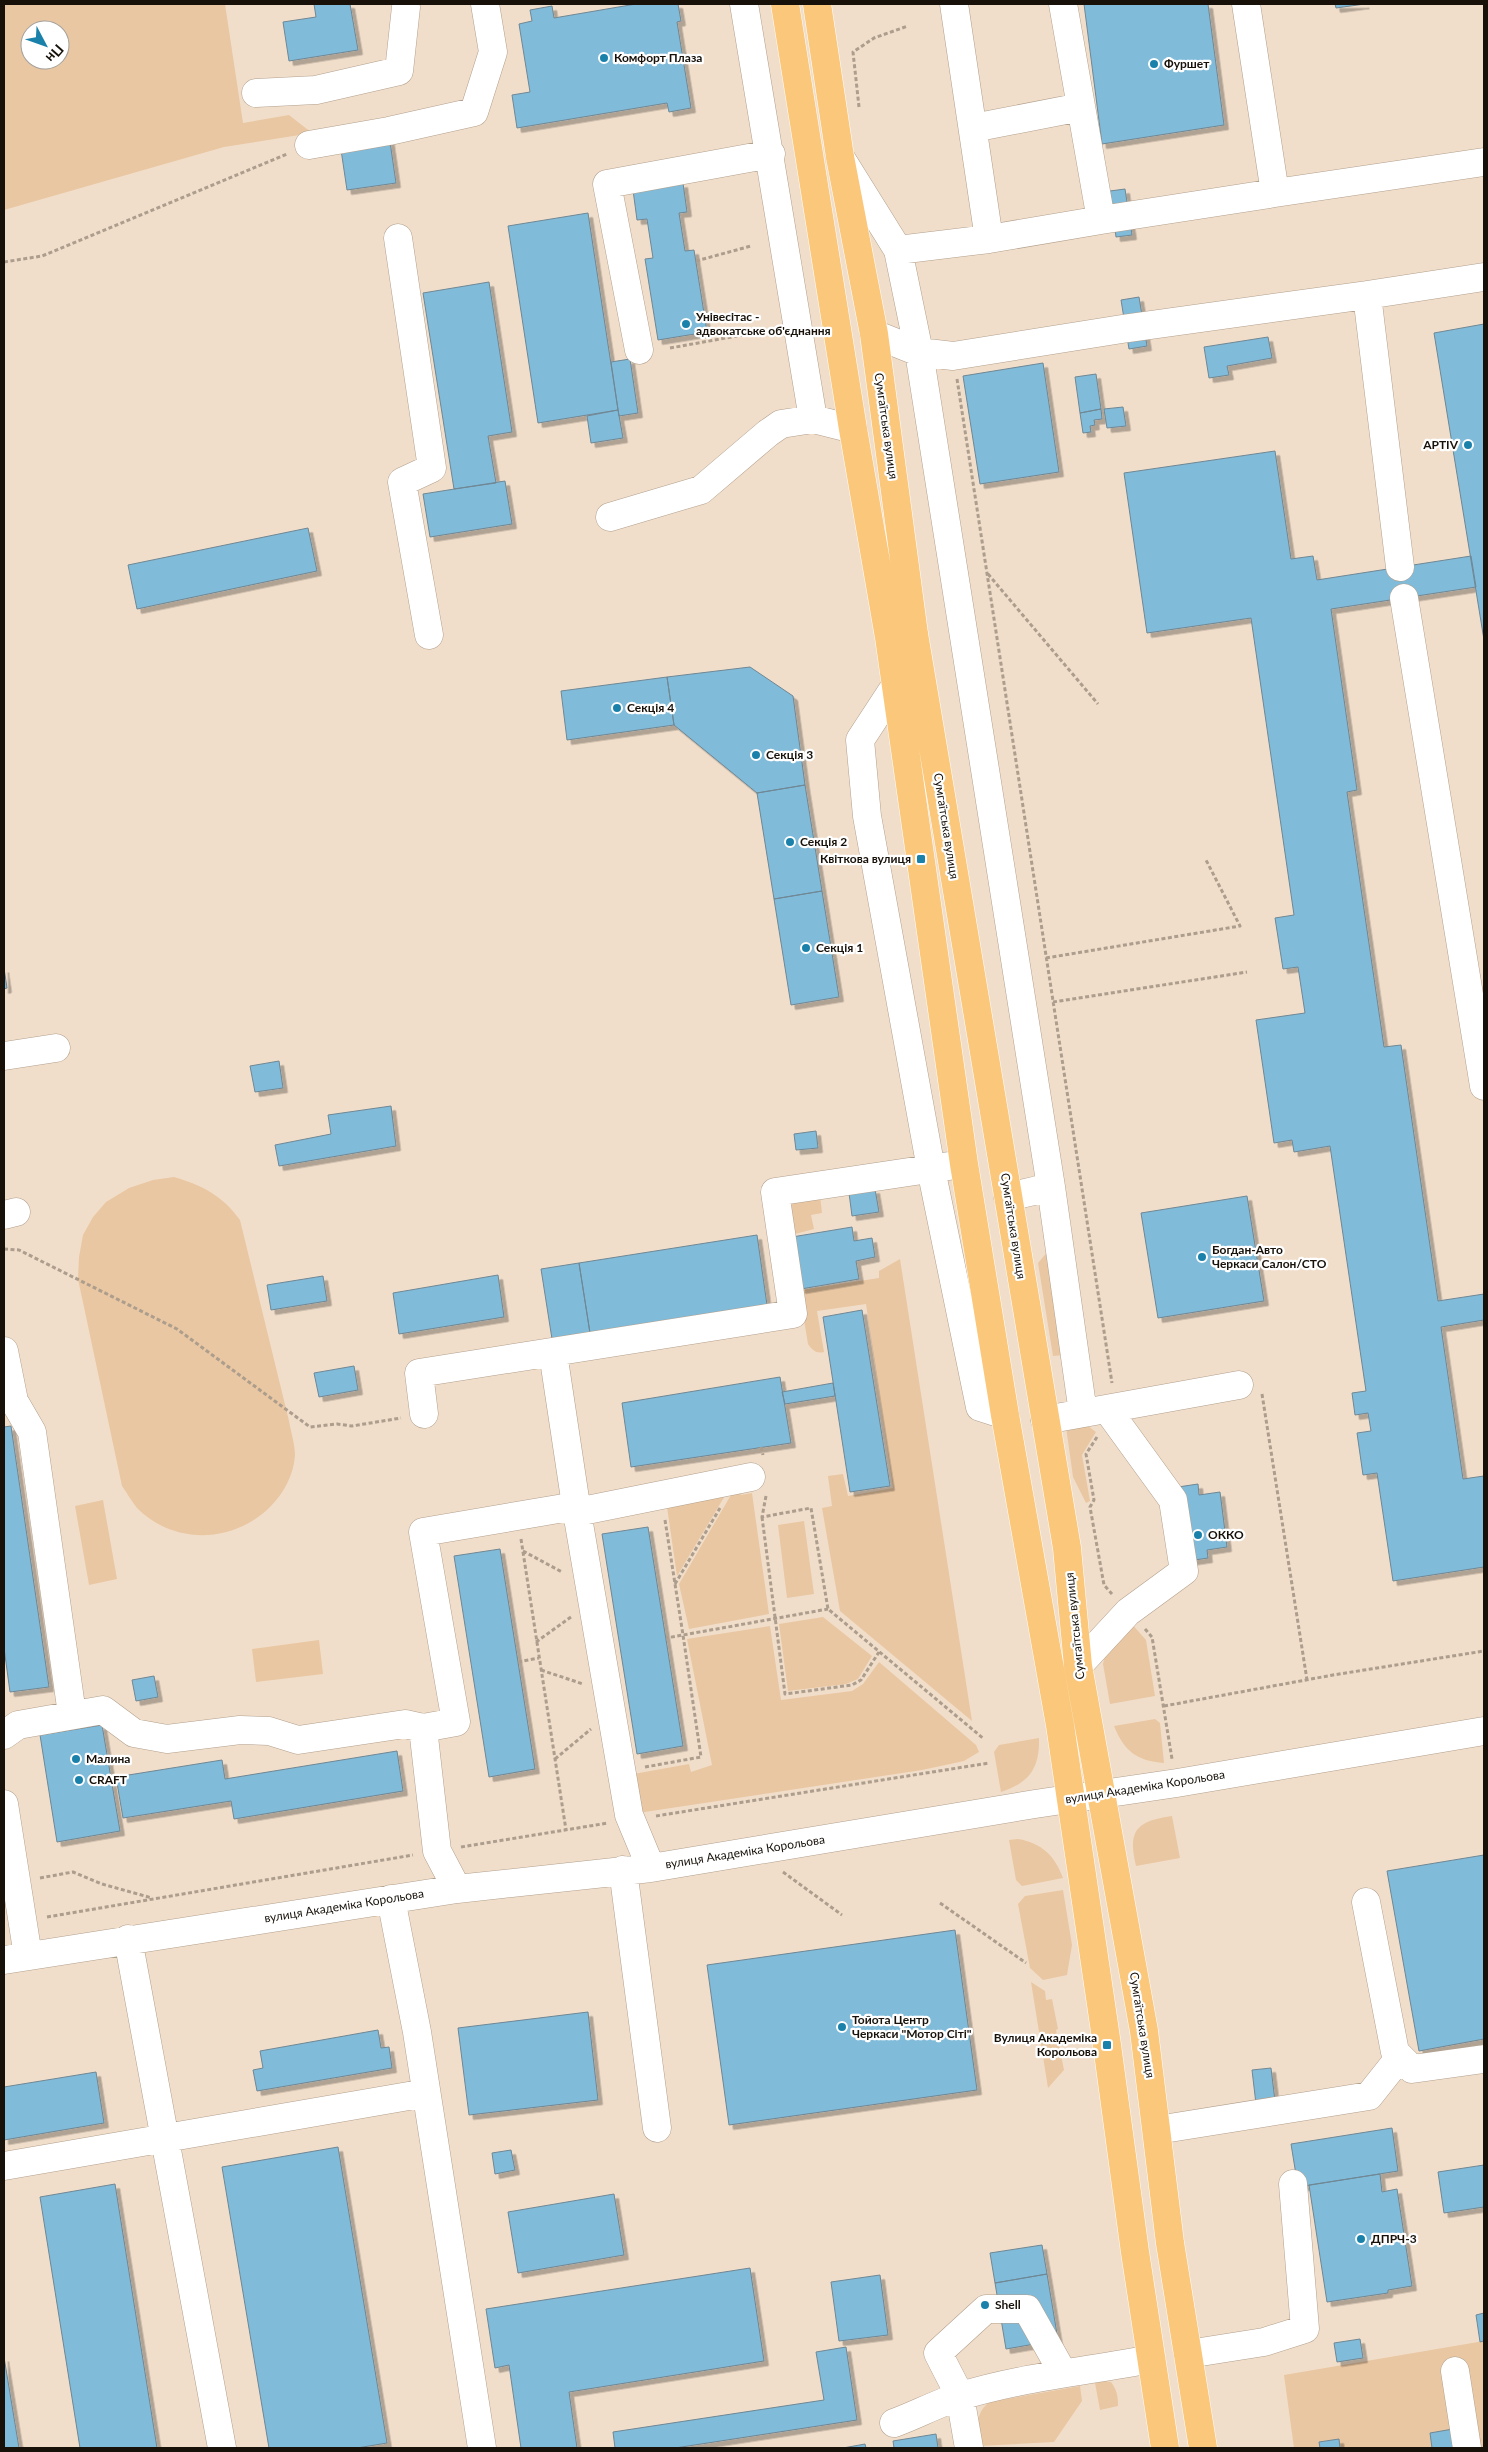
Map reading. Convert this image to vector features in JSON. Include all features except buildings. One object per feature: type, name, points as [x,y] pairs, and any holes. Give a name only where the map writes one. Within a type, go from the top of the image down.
[{"type":"main road","points":[[785,4],[896,686],[964,1164],[1005,1415],[1059,1715],[1166,2448]]},
{"type":"main road","name":"Сумгаїтська вулиця","points":[[817,4],[840,157],[874,334],[902,552],[1067,1548],[1078,1666],[1144,2031],[1170,2243],[1203,2448]]},
{"type":"main road","points":[[874,557],[902,552]]},
{"type":"street","points":[[309,145],[389,131],[474,112],[493,52],[485,4]]},
{"type":"street","points":[[744,4],[771,154],[813,419]]},
{"type":"street","points":[[954,4],[990,239]]},
{"type":"street","points":[[1063,4],[1101,220]]},
{"type":"street","points":[[1246,4],[1275,193]]},
{"type":"street","points":[[256,93],[316,90],[399,71],[413,5]]},
{"type":"street","points":[[973,128],[1081,107]]},
{"type":"street","points":[[639,350],[607,184],[771,154]]},
{"type":"street","points":[[840,157],[898,250],[919,352],[1051,1187],[1095,1411],[1173,1500],[1184,1571],[1128,1612],[1078,1666]]},
{"type":"street","points":[[898,250],[990,239],[1101,220],[1484,162]]},
{"type":"street","points":[[398,238],[432,468],[402,482],[429,634]]},
{"type":"street","points":[[874,334],[919,352],[953,356],[1122,329],[1484,277]]},
{"type":"street","points":[[1367,295],[1400,567]]},
{"type":"street","points":[[610,517],[700,490],[781,424],[813,419],[853,429]]},
{"type":"street","points":[[1404,598],[1484,1086]]},
{"type":"street","points":[[896,686],[860,740],[867,816],[930,1169],[980,1407],[1005,1415]]},
{"type":"street","points":[[4,1056],[56,1048]]},
{"type":"street","points":[[424,1414],[418,1373],[793,1314],[775,1192],[964,1164]]},
{"type":"street","points":[[1008,1197],[1051,1187]]},
{"type":"street","points":[[4,1351],[14,1401],[32,1432],[72,1714]]},
{"type":"street","points":[[554,1353],[577,1512],[629,1815],[651,1868]]},
{"type":"street","points":[[1045,1420],[1239,1385]]},
{"type":"street","points":[[4,1735],[18,1725],[103,1710],[134,1733],[167,1739],[240,1730],[270,1731],[298,1740],[405,1724],[423,1728],[456,1722],[422,1532],[564,1508],[577,1512],[661,1494],[755,1478]]},
{"type":"street","points":[[423,1728],[437,1850],[457,1889]]},
{"type":"street","name":"вулиця Академіка Корольова","points":[[16,1958],[457,1889],[651,1868],[1484,1731]]},
{"type":"street","points":[[4,1804],[23,1921],[16,1958]]},
{"type":"street","points":[[623,1870],[657,2128]]},
{"type":"street","points":[[391,1899],[426,2093],[482,2448]]},
{"type":"street","points":[[1366,1902],[1395,2052],[1412,2069],[1484,2059]]},
{"type":"street","points":[[128,1939],[222,2448]]},
{"type":"street","points":[[1157,2130],[1369,2096],[1400,2057]]},
{"type":"street","points":[[4,2166],[426,2093]]},
{"type":"street","points":[[1188,2354],[1264,2342],[1305,2329],[1293,2184]]},
{"type":"street","points":[[970,2448],[960,2396],[938,2353],[986,2309],[1027,2309],[1063,2373]]},
{"type":"street","points":[[894,2424],[960,2396],[1063,2373],[1089,2371],[1152,2359]]},
{"type":"street","points":[[1455,2371],[1466,2448]]},
{"type":"path","points":[[860,113],[853,52],[874,38],[908,26]]},
{"type":"path","points":[[4,262],[42,256],[309,145]]},
{"type":"path","points":[[696,260],[751,246]]},
{"type":"path","points":[[670,348],[765,331]]},
{"type":"path","points":[[953,356],[1113,1387],[1095,1411]]},
{"type":"path","points":[[986,573],[1098,704]]},
{"type":"path","points":[[1046,958],[1240,926],[1206,860]]},
{"type":"path","points":[[1053,1002],[1247,972]]},
{"type":"path","points":[[4,1250],[19,1250],[177,1329],[310,1427],[337,1424],[352,1426],[424,1414]]},
{"type":"path","points":[[1239,1385],[1260,1382],[1307,1680]]},
{"type":"path","points":[[761,1447],[755,1478],[762,1517],[785,1694],[852,1685],[861,1680],[879,1652]]},
{"type":"path","points":[[675,1585],[755,1478]]},
{"type":"path","points":[[621,1771],[701,1756],[661,1494]]},
{"type":"path","points":[[762,1517],[811,1508],[828,1609],[984,1739]]},
{"type":"path","points":[[517,1516],[566,1830]]},
{"type":"path","points":[[522,1551],[591,1594],[536,1642]]},
{"type":"path","points":[[666,1638],[828,1609]]},
{"type":"path","points":[[1164,1706],[1484,1651]]},
{"type":"path","points":[[518,1662],[539,1658]]},
{"type":"path","points":[[541,1670],[609,1702],[555,1760]]},
{"type":"path","points":[[23,1921],[437,1850],[989,1763]]},
{"type":"path","points":[[754,1851],[842,1915]]},
{"type":"path","points":[[17,1882],[73,1872],[102,1884],[155,1899]]},
{"type":"path","points":[[940,1903],[1026,1963]]},
{"type":"shaded area","points":[[4,4],[225,4],[243,123],[289,115],[312,133],[224,147],[4,210]]},
{"type":"shaded area","points":[[174,1177],[211,1192],[226,1204],[240,1220],[294,1443],[293,1469],[280,1495],[271,1506],[256,1518],[240,1527],[223,1533],[187,1534],[169,1529],[152,1520],[137,1508],[122,1486],[78,1279],[83,1235],[93,1217],[106,1202],[129,1188],[153,1180]]},
{"type":"shaded area","points":[[820,1195],[822,1213],[811,1215],[814,1229],[791,1235],[801,1290],[879,1278],[879,1271],[900,1259],[972,1721],[840,1611],[822,1508],[832,1506],[828,1476],[843,1474],[848,1496],[893,1488],[866,1304],[817,1311],[824,1352],[814,1351],[808,1344],[786,1213],[789,1199]]},
{"type":"shaded area","points":[[1049,1250],[1065,1355],[1053,1356],[1038,1263]]},
{"type":"shaded area","points":[[1084,1423],[1096,1432],[1082,1455],[1090,1501],[1086,1503],[1073,1477],[1066,1427]]},
{"type":"shaded area","points":[[735,1488],[740,1488],[741,1495],[752,1493],[769,1614],[689,1629],[679,1584]]},
{"type":"shaded area","points":[[729,1489],[677,1576],[666,1500]]},
{"type":"shaded area","points":[[103,1500],[117,1579],[89,1585],[75,1506]]},
{"type":"shaded area","points":[[804,1521],[814,1594],[787,1598],[778,1525]]},
{"type":"shaded area","points":[[823,1617],[872,1656],[858,1679],[846,1684],[788,1691],[779,1624]]},
{"type":"shaded area","points":[[1131,1623],[1146,1640],[1155,1696],[1110,1704],[1103,1664],[1106,1651]]},
{"type":"shaded area","points":[[770,1626],[781,1700],[852,1691],[863,1684],[879,1662],[976,1745],[979,1752],[964,1761],[922,1770],[638,1813],[628,1775],[689,1764],[691,1772],[712,1765],[687,1639]]},
{"type":"shaded area","points":[[319,1640],[323,1674],[256,1682],[252,1649]]},
{"type":"shaded area","points":[[1155,1719],[1160,1723],[1164,1763],[1146,1760],[1133,1753],[1122,1742],[1114,1726]]},
{"type":"shaded area","points":[[1039,1738],[1037,1758],[1031,1773],[1019,1784],[1001,1792],[994,1752],[999,1745]]},
{"type":"shaded area","points":[[1172,1816],[1180,1858],[1136,1866],[1133,1843],[1134,1835],[1138,1829],[1143,1824]]},
{"type":"shaded area","points":[[1018,1839],[1041,1847],[1052,1857],[1063,1878],[1022,1886],[1016,1880],[1009,1840]]},
{"type":"shaded area","points":[[1063,1890],[1072,1945],[1067,1975],[1043,1980],[1030,1968],[1018,1904],[1025,1896]]},
{"type":"shaded area","points":[[1031,1982],[1045,1991],[1046,2000],[1052,1999],[1058,2029],[1056,2030],[1064,2070],[1048,2088]]},
{"type":"shaded area","points":[[1484,2341],[1484,2448],[1294,2448],[1284,2375]]},
{"type":"shaded area","points":[[1111,2382],[1115,2388],[1118,2406],[1100,2410],[1095,2383]]},
{"type":"shaded area","points":[[1080,2386],[1082,2401],[1054,2442],[980,2446],[979,2417],[989,2402]]},
{"type":"place","name":"Комфорт Плаза","points":[[604,58]]},
{"type":"place","name":"Фуршет","points":[[1154,64]]},
{"type":"place","name":"Унівесітас - адвокатське об'єднання","points":[[686,324]]},
{"type":"place","name":"APTIV","points":[[1468,445]]},
{"type":"place","name":"Секція 4","points":[[617,708]]},
{"type":"place","name":"Секція 3","points":[[756,755]]},
{"type":"place","name":"Секція 2","points":[[790,842]]},
{"type":"place","name":"Квіткова вулиця","points":[[921,859]]},
{"type":"place","name":"Секція 1","points":[[806,948]]},
{"type":"place","name":"Богдан-Авто Черкаси Салон/СТО","points":[[1202,1257]]},
{"type":"place","name":"ОККО","points":[[1198,1535]]},
{"type":"place","name":"Малина","points":[[76,1759]]},
{"type":"place","name":"CRAFT","points":[[79,1780]]},
{"type":"place","name":"Тойота Центр Черкаси \"Мотор Сіті\"","points":[[842,2027]]},
{"type":"place","name":"Вулиця Академіка Корольова","points":[[1107,2045]]},
{"type":"place","name":"ДПРЧ-3","points":[[1361,2239]]},
{"type":"place","name":"Shell","points":[[985,2305]]}]
